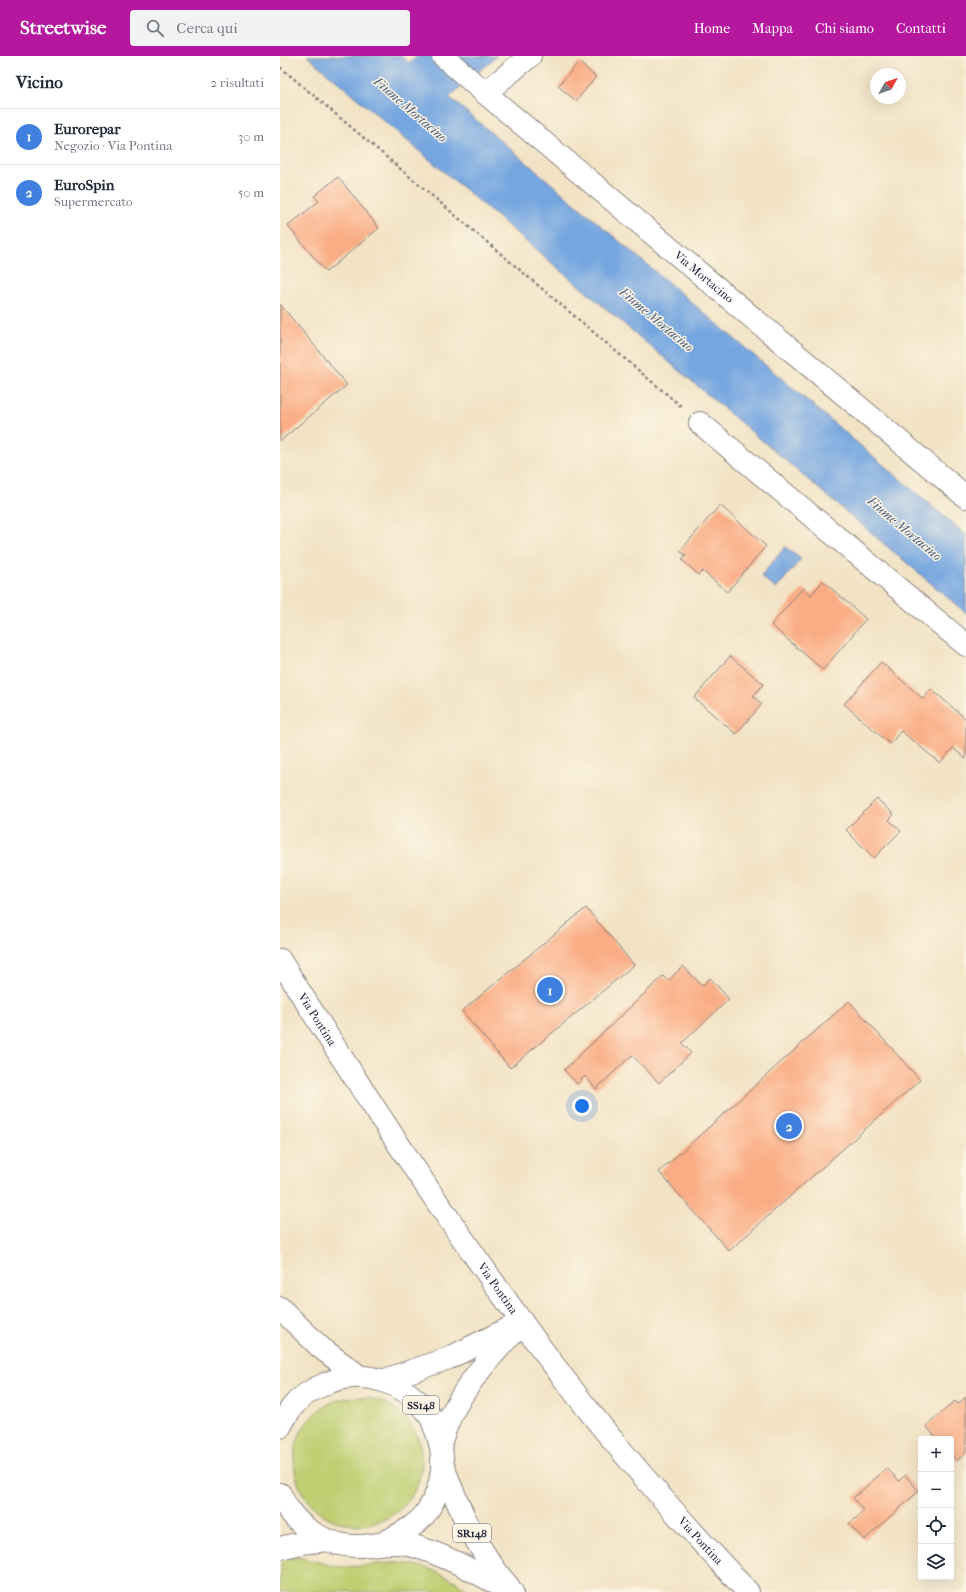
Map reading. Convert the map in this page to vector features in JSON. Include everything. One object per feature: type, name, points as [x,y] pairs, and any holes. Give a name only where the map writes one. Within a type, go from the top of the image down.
[{"type":"street","name":"Via Mortacino","points":[[444,56],[485,93],[966,497]]},
{"type":"street","points":[[485,93],[530,56]]},
{"type":"street","points":[[700,423],[966,645]]},
{"type":"street","name":"Via Pontina","points":[[280,960],[403,1151],[522,1322],[556,1368],[626,1456],[748,1592]]},
{"type":"street","points":[[280,1308],[321,1348],[359,1376]]},
{"type":"street","points":[[385,1380],[449,1358],[522,1322]]},
{"type":"street","points":[[441,1442],[446,1425],[461,1395],[482,1367],[522,1322]]},
{"type":"street","name":"SS148","points":[[280,1427],[293,1406],[312,1390],[334,1379],[359,1376],[385,1380],[410,1394],[430,1415],[441,1442],[443,1466],[437,1492],[425,1514],[406,1531],[383,1542],[354,1546],[327,1540],[307,1529],[291,1513],[280,1494]]},
{"type":"street","name":"SR148","points":[[443,1466],[453,1494],[471,1531],[493,1567],[513,1592]]},
{"type":"street","points":[[280,1548],[302,1543],[327,1540]]},
{"type":"street","name":"SR148","points":[[383,1542],[405,1544],[431,1553],[466,1568],[513,1592]]},
{"type":"path","points":[[280,67],[700,423]]},
{"type":"green space","points":[[364,1397],[388,1404],[399,1411],[408,1420],[417,1436],[421,1448],[421,1474],[415,1491],[408,1502],[399,1511],[388,1518],[371,1524],[352,1525],[328,1518],[317,1511],[308,1502],[301,1491],[295,1474],[294,1455],[301,1431],[308,1420],[317,1411],[328,1404],[345,1398]]},
{"type":"green space","points":[[296,1557],[344,1567],[395,1563],[411,1564],[447,1576],[469,1592],[280,1592],[280,1564],[286,1559]]},
{"type":"water","name":"Fiume Mortacino","points":[[307,56],[401,56],[409,63],[418,56],[497,56],[449,97],[966,535],[966,613]]},
{"type":"water","points":[[785,547],[801,559],[776,589],[761,576]]},
{"type":"building","points":[[579,62],[596,77],[576,101],[558,86]]},
{"type":"building","points":[[338,177],[379,228],[326,272],[288,226],[319,201],[314,196]]},
{"type":"building","points":[[280,304],[347,385],[280,441]]},
{"type":"building","points":[[720,505],[766,546],[727,592],[703,571],[699,575],[682,560],[686,556],[680,551]]},
{"type":"building","points":[[823,581],[866,619],[823,670],[771,625],[803,588],[811,595]]},
{"type":"building","points":[[730,656],[763,684],[753,696],[762,704],[736,734],[694,698]]},
{"type":"building","points":[[881,662],[923,699],[931,689],[966,719],[966,759],[953,748],[940,763],[901,731],[890,744],[844,704]]},
{"type":"building","points":[[877,799],[894,815],[889,820],[901,831],[874,858],[846,830]]},
{"type":"building","points":[[586,908],[634,965],[510,1068],[462,1011]]},
{"type":"building","points":[[683,966],[702,986],[710,978],[729,999],[682,1043],[691,1053],[659,1083],[632,1055],[596,1089],[585,1076],[577,1084],[564,1070],[663,976],[668,981]]},
{"type":"building","points":[[849,1001],[920,1080],[729,1251],[659,1172]]},
{"type":"building","points":[[966,1397],[966,1453],[957,1461],[954,1458],[954,1436],[934,1436],[926,1426],[955,1401],[958,1404]]},
{"type":"building","points":[[887,1468],[899,1481],[905,1475],[918,1490],[918,1492],[864,1540],[849,1524],[864,1511],[853,1498]]},
{"type":"place","name":"Eurorepar","points":[[550,990]]},
{"type":"place","name":"EuroSpin","points":[[789,1126]]}]
